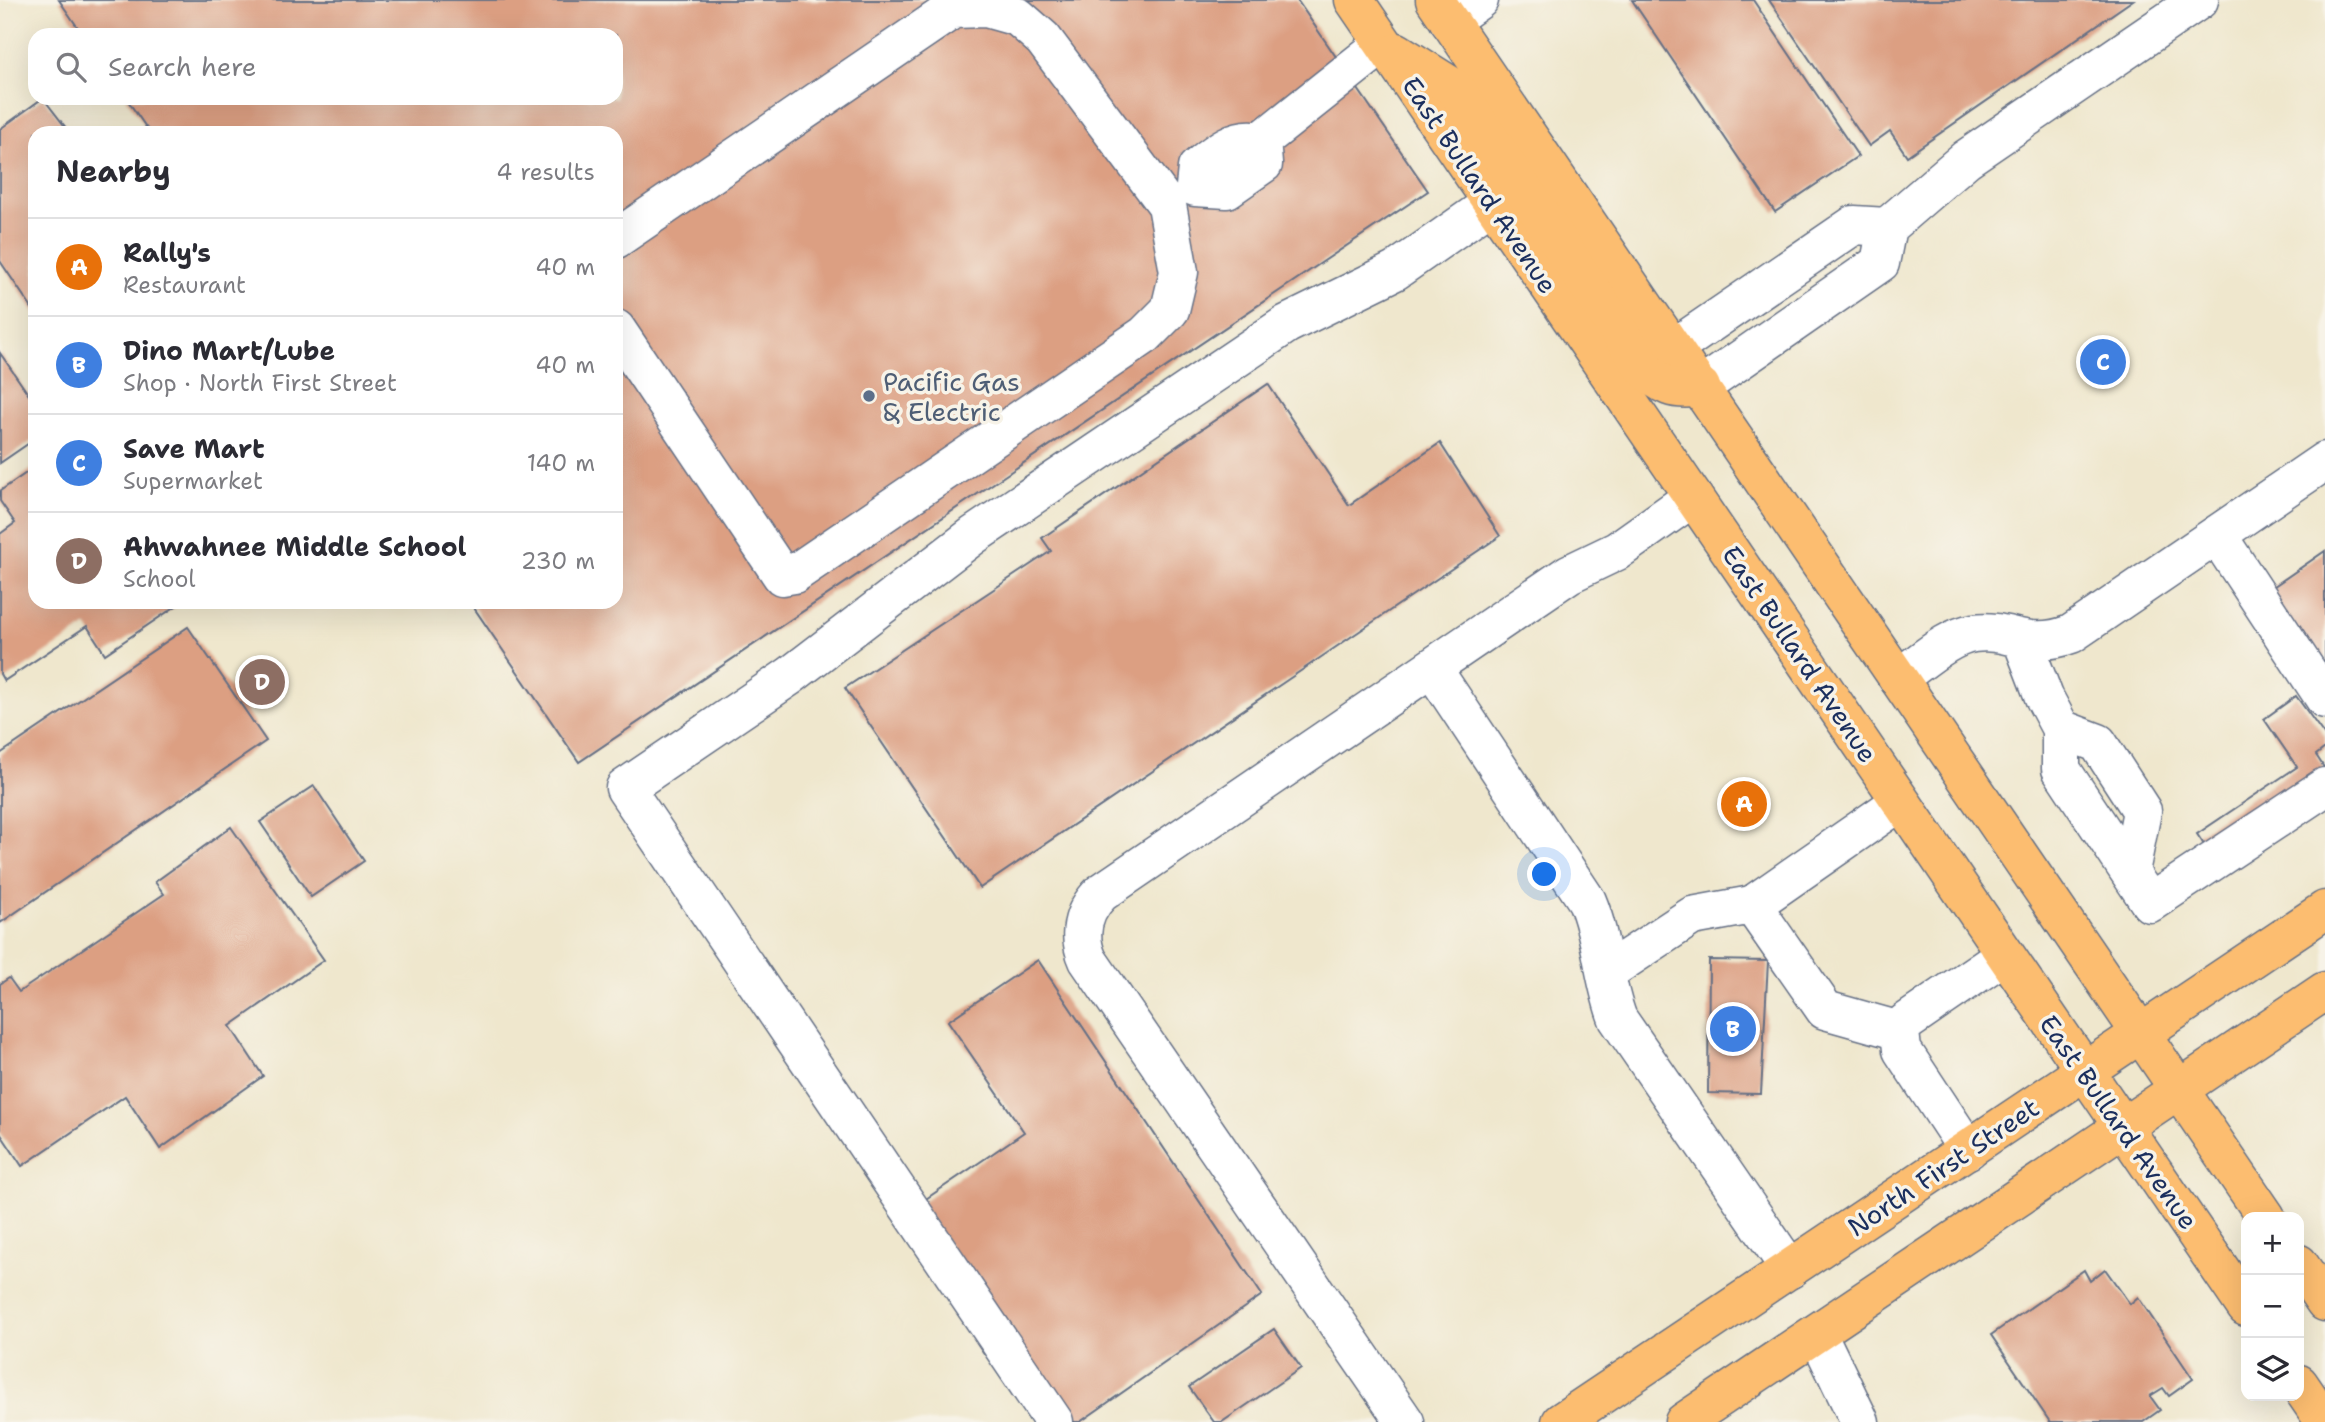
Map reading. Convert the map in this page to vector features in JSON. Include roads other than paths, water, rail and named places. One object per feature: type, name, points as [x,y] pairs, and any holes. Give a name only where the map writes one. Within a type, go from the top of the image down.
[{"type":"main road","name":"East Bullard Avenue","points":[[1354,0],[2241,1300]]},
{"type":"main road","points":[[1455,7],[1674,348],[2263,1212]]},
{"type":"main road","points":[[1383,44],[1456,89],[1643,367],[1656,381],[1669,388],[1701,387]]},
{"type":"main road","name":"North First Street","points":[[1561,1422],[2325,910]]},
{"type":"main road","points":[[1684,1422],[2325,991]]},
{"type":"main road","points":[[2304,1272],[2325,1303]]},
{"type":"main road","points":[[2304,1391],[2325,1422]]},
{"type":"lane","points":[[1701,387],[1880,263],[1887,227],[1966,159],[2199,0]]},
{"type":"lane","points":[[623,234],[953,9],[986,8],[1018,18],[1043,39],[1181,196]]},
{"type":"lane","points":[[623,339],[782,576],[794,574],[1154,327],[1170,310],[1179,272],[1181,196],[1197,168],[1219,150],[1245,137],[1261,141],[1383,44]]},
{"type":"lane","points":[[1054,1422],[625,788],[790,676],[974,535],[1287,324],[1395,271],[1492,203]]},
{"type":"lane","points":[[1674,348],[1854,225],[1887,227]]},
{"type":"lane","points":[[1898,678],[1956,638],[1990,633],[2042,643],[2071,634],[2325,461]]},
{"type":"lane","points":[[1399,1420],[1088,960],[1081,934],[1090,904],[1101,893],[1569,575],[1616,551],[1693,497]]},
{"type":"lane","points":[[2217,535],[2325,699]]},
{"type":"lane","points":[[2022,640],[2044,697],[2060,729],[2061,769],[2150,903],[2325,787]]},
{"type":"lane","points":[[1432,668],[1587,901],[1598,929],[1610,1000],[1618,1019],[1790,1269]]},
{"type":"lane","points":[[1607,972],[1692,916],[1752,905],[1900,802]]},
{"type":"lane","points":[[1752,905],[1825,1010],[1833,1015],[1900,1031]]},
{"type":"lane","points":[[1968,1150],[1902,1049],[1900,1031],[1905,1023],[2004,955]]},
{"type":"lane","points":[[1817,1333],[1860,1422]]},
{"type":"place","name":"Save Mart","points":[[2103,362]]},
{"type":"place","name":"Pacific Gas & Electric","points":[[869,396]]},
{"type":"place","name":"Ahwahnee Middle School","points":[[262,682]]},
{"type":"place","name":"Rally's","points":[[1744,804]]},
{"type":"place","name":"Dino Mart/Lube","points":[[1733,1029]]}]
